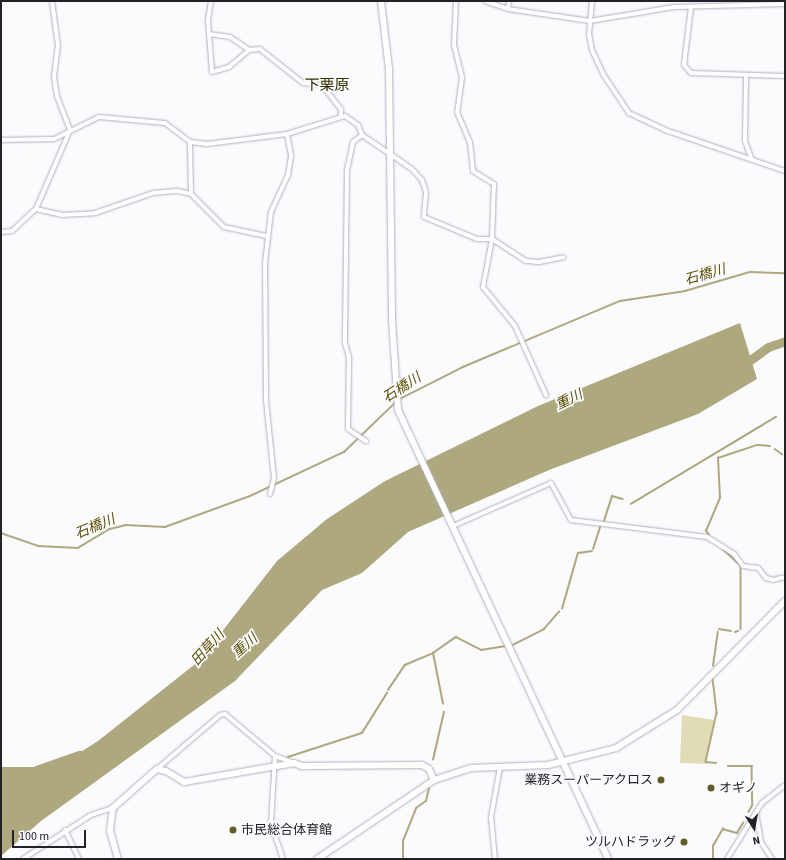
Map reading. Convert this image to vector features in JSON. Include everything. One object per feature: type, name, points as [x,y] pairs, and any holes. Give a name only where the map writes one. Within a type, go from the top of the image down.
[{"type":"street","points":[[1,232],[12,231],[36,209],[70,130],[57,96],[54,77],[58,46],[52,1]]},
{"type":"street","points":[[211,1],[209,34],[212,72],[229,66],[249,50],[260,49],[303,83],[322,85],[341,109],[341,115]]},
{"type":"street","points":[[381,1],[389,68],[389,153],[395,398],[398,410],[608,859]]},
{"type":"street","points":[[456,1],[454,45],[462,78],[457,112],[470,142],[473,171],[494,184],[492,239],[483,287],[515,326],[546,395]]},
{"type":"street","points":[[485,1],[508,9],[590,21],[691,7],[766,3],[785,4]]},
{"type":"street","points":[[508,9],[509,1]]},
{"type":"street","points":[[592,1],[588,34],[596,62],[629,113],[665,130],[785,172]]},
{"type":"street","points":[[691,7],[684,65],[691,73],[746,77],[785,76]]},
{"type":"street","points":[[209,34],[230,37],[249,50]]},
{"type":"street","points":[[746,77],[744,141],[752,160]]},
{"type":"street","points":[[1,140],[54,139],[99,117],[165,123],[190,142],[207,144],[287,134],[341,115],[358,125],[362,135],[389,153],[422,180],[426,192],[424,217],[477,239],[492,239],[526,261],[564,257]]},
{"type":"street","points":[[270,494],[273,483],[265,358],[266,236],[276,199],[288,175],[291,155],[287,134]]},
{"type":"street","points":[[362,135],[353,142],[347,170],[345,343],[349,358],[348,428],[366,441]]},
{"type":"street","points":[[190,142],[191,194]]},
{"type":"street","points":[[36,209],[62,215],[95,213],[166,190],[191,194],[224,227],[266,236]]},
{"type":"street","points":[[452,526],[551,483],[571,520],[707,537],[734,554],[744,566],[758,568],[766,578],[773,580],[785,577]]},
{"type":"street","points":[[317,859],[434,780],[471,768],[563,762],[616,748],[664,720],[785,601]]},
{"type":"street","points":[[23,859],[66,830],[113,808],[156,769],[220,715],[225,714],[275,756],[302,766],[422,765],[429,769],[434,780]]},
{"type":"street","points":[[275,756],[276,765],[271,824],[283,859]]},
{"type":"street","points":[[156,769],[166,771],[180,781],[195,782],[276,765],[294,763]]},
{"type":"street","points":[[495,859],[490,817],[500,767]]},
{"type":"street","points":[[727,859],[756,812],[785,785]]},
{"type":"street","points":[[113,808],[110,831],[118,859]]},
{"type":"street","points":[[756,812],[757,830],[772,859]]},
{"type":"street","points":[[66,830],[79,859]]},
{"type":"shaded area","points":[[682,715],[714,720],[706,764],[680,763]]},
{"type":"water","points":[[740,323],[757,379],[698,414],[549,470],[408,532],[362,573],[322,590],[235,681],[41,821],[1,856],[1,767],[57,767],[98,741],[199,661],[277,561],[327,519],[385,481],[538,406]]},
{"type":"waterway","name":"石橋川","points":[[400,399],[463,367],[620,301],[685,291],[750,272],[785,273]]},
{"type":"waterway","name":"重川","points":[[742,366],[768,347],[785,341]]},
{"type":"waterway","name":"石橋川","points":[[1,533],[38,546],[78,548],[110,529],[126,525],[165,527],[250,496],[344,452],[395,403]]},
{"type":"waterway","points":[[631,504],[776,417]]},
{"type":"waterway","points":[[709,535],[706,531],[720,498],[718,458],[757,445],[770,446]]},
{"type":"waterway","points":[[775,449],[782,454]]},
{"type":"waterway","points":[[604,521],[612,496],[623,499]]},
{"type":"waterway","points":[[593,549],[600,527]]},
{"type":"waterway","points":[[723,549],[739,564]]},
{"type":"waterway","points":[[562,609],[578,553],[592,551]]},
{"type":"waterway","points":[[741,566],[741,629]]},
{"type":"waterway","points":[[513,645],[544,629],[559,612]]},
{"type":"waterway","points":[[719,629],[731,631]]},
{"type":"waterway","points":[[713,666],[718,632]]},
{"type":"waterway","points":[[443,704],[433,653],[456,637],[481,650],[506,646]]},
{"type":"waterway","points":[[388,690],[405,665],[433,653]]},
{"type":"waterway","points":[[713,679],[717,713],[706,762],[716,763]]},
{"type":"waterway","points":[[288,757],[362,733],[387,693]]},
{"type":"waterway","points":[[433,760],[444,712]]},
{"type":"waterway","name":"田草川","points":[[36,770],[79,755]]},
{"type":"waterway","points":[[728,766],[752,766],[753,805],[749,812]]},
{"type":"waterway","points":[[403,859],[403,841],[416,808],[426,801],[429,788]]},
{"type":"waterway","points":[[713,859],[713,846],[723,829],[737,833],[743,823]]},
{"type":"place","name":"業務スーパーアクロス","points":[[661,780]]},
{"type":"place","name":"オギノ","points":[[711,788]]},
{"type":"place","name":"市民総合体育館","points":[[233,830]]},
{"type":"place","name":"ツルハドラッグ","points":[[684,842]]},
{"type":"district","name":"下栗原","points":[[327,86]]}]
